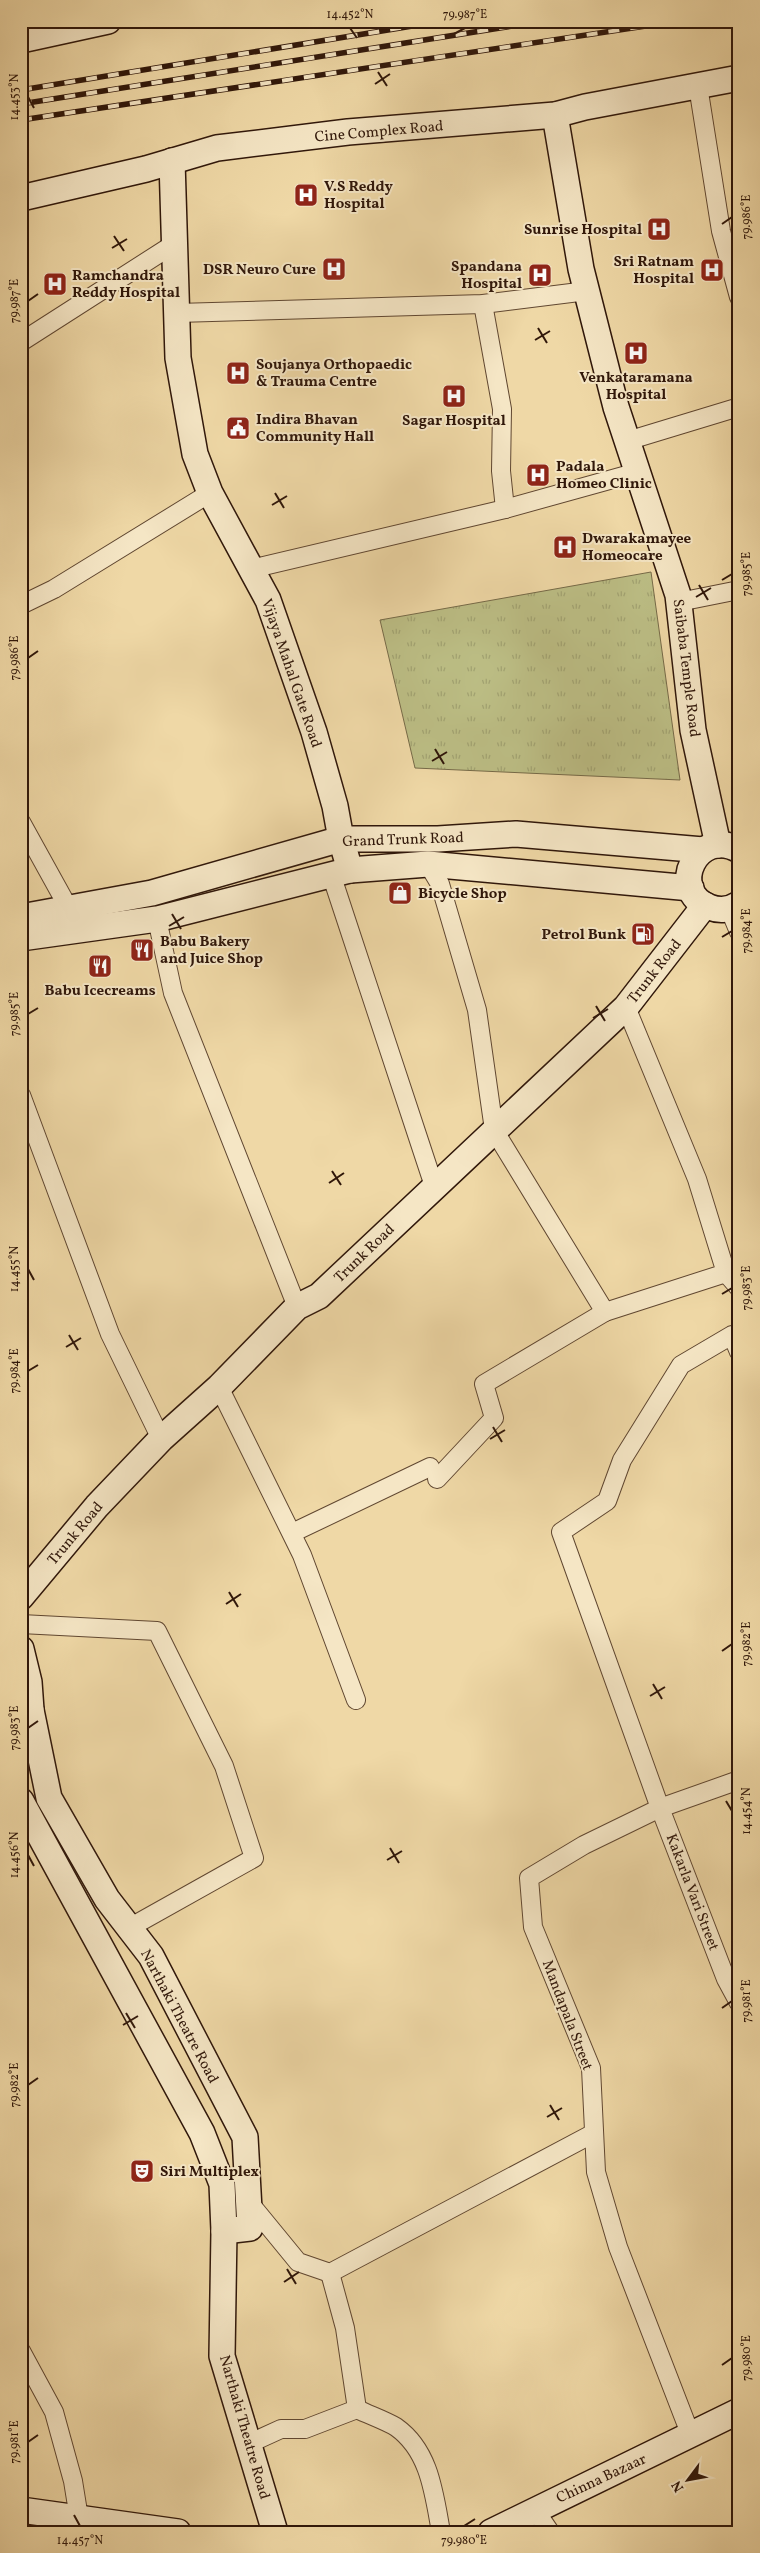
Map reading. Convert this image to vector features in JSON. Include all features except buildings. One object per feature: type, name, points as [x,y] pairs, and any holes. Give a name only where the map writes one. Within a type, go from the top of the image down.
[{"type":"street","points":[[21,40],[108,21]]},
{"type":"street","name":"Cine Complex Road","points":[[21,198],[217,148],[348,132],[555,115],[585,107],[739,78]]},
{"type":"street","points":[[698,86],[720,231],[739,297]]},
{"type":"street","name":"Saibaba Temple Road","points":[[555,115],[587,291],[616,407],[679,602],[693,730],[726,847]]},
{"type":"street","name":"Vijaya Mahal Gate Road","points":[[172,161],[178,358],[195,454],[210,493],[268,600],[314,732],[335,806],[341,840],[340,872]]},
{"type":"street","points":[[21,342],[174,244]]},
{"type":"street","points":[[176,312],[482,304],[587,291]]},
{"type":"street","points":[[482,304],[502,409],[501,471],[505,508]]},
{"type":"street","points":[[627,441],[739,407]]},
{"type":"street","points":[[251,570],[505,508],[638,472]]},
{"type":"street","points":[[21,605],[54,589],[210,493]]},
{"type":"street","points":[[679,602],[739,590]]},
{"type":"street","points":[[21,822],[68,907]]},
{"type":"street","name":"Grand Trunk Road","points":[[21,917],[152,893],[341,840],[420,839],[516,834],[726,847]]},
{"type":"street","points":[[726,847],[695,857],[689,877],[698,896],[715,909],[734,906],[739,932]]},
{"type":"street","points":[[21,938],[157,919],[340,872],[428,864],[698,896]]},
{"type":"street","points":[[428,864],[440,884],[477,1010],[494,1130],[605,1312]]},
{"type":"street","points":[[340,872],[434,1186]]},
{"type":"street","name":"Trunk Road","points":[[21,1597],[97,1506],[161,1439],[218,1387],[297,1307],[319,1296],[626,1007],[698,896]]},
{"type":"street","points":[[157,919],[173,993],[297,1307]]},
{"type":"street","points":[[626,1007],[697,1179],[726,1273],[739,1288]]},
{"type":"street","points":[[21,1095],[110,1334],[161,1439]]},
{"type":"street","points":[[292,1533],[433,1473],[494,1418],[484,1384],[605,1312],[726,1273]]},
{"type":"street","points":[[735,1332],[739,1352]]},
{"type":"street","name":"Kakarla Vari Street","points":[[735,1332],[681,1365],[622,1460],[607,1501],[561,1532],[660,1808],[726,1978],[739,2003]]},
{"type":"street","points":[[218,1387],[302,1555],[356,1700]]},
{"type":"street","points":[[21,1624],[157,1631],[224,1766],[254,1858],[129,1928]]},
{"type":"street","name":"Narthaki Theatre Road","points":[[21,1648],[29,1682],[26,1713],[49,1798],[107,1900],[151,1956],[245,2137],[250,2228],[224,2230]]},
{"type":"street","points":[[660,1808],[739,1780]]},
{"type":"street","name":"Narthaki Theatre Road","points":[[21,1801],[202,2133],[222,2184],[224,2230],[222,2356],[276,2532]]},
{"type":"street","name":"Mandapala Street","points":[[660,1808],[584,1845],[529,1878],[533,1927],[591,2068],[596,2172],[618,2248],[691,2436]]},
{"type":"street","points":[[248,2201],[298,2262],[330,2273],[594,2133]]},
{"type":"street","points":[[330,2273],[345,2328],[357,2409]]},
{"type":"street","points":[[21,2351],[54,2412],[72,2481],[78,2518]]},
{"type":"street","points":[[248,2444],[281,2429],[305,2429],[357,2409],[395,2427],[411,2441],[430,2474],[441,2532]]},
{"type":"street","name":"Chinna Bazaar","points":[[491,2532],[739,2411]]},
{"type":"street","points":[[21,2510],[178,2532]]},
{"type":"street","points":[[535,2510],[550,2532]]},
{"type":"green space","points":[[651,572],[680,780],[415,768],[380,620]]},
{"type":"railway","points":[[21,90],[443,21]]},
{"type":"railway","points":[[21,104],[544,21]]},
{"type":"railway","points":[[21,120],[679,21]]},
{"type":"place","name":"V.S Reddy Hospital","points":[[306,195]]},
{"type":"place","name":"Sunrise Hospital","points":[[659,229]]},
{"type":"place","name":"DSR Neuro Cure","points":[[334,269]]},
{"type":"place","name":"Sri Ratnam Hospital","points":[[712,270]]},
{"type":"place","name":"Spandana Hospital","points":[[540,275]]},
{"type":"place","name":"Ramchandra Reddy Hospital","points":[[55,284]]},
{"type":"place","name":"Venkataramana Hospital","points":[[636,353]]},
{"type":"place","name":"Soujanya Orthopaedic & Trauma Centre","points":[[238,373]]},
{"type":"place","name":"Sagar Hospital","points":[[454,396]]},
{"type":"place","name":"Indira Bhavan Community Hall","points":[[238,428]]},
{"type":"place","name":"Padala Homeo Clinic","points":[[538,475]]},
{"type":"place","name":"Dwarakamayee Homeocare","points":[[565,547]]},
{"type":"place","name":"Bicycle Shop","points":[[400,893]]},
{"type":"place","name":"Petrol Bunk","points":[[643,934]]},
{"type":"place","name":"Babu Bakery and Juice Shop","points":[[142,950]]},
{"type":"place","name":"Babu Icecreams","points":[[100,966]]},
{"type":"place","name":"Siri Multiplex","points":[[142,2171]]}]
